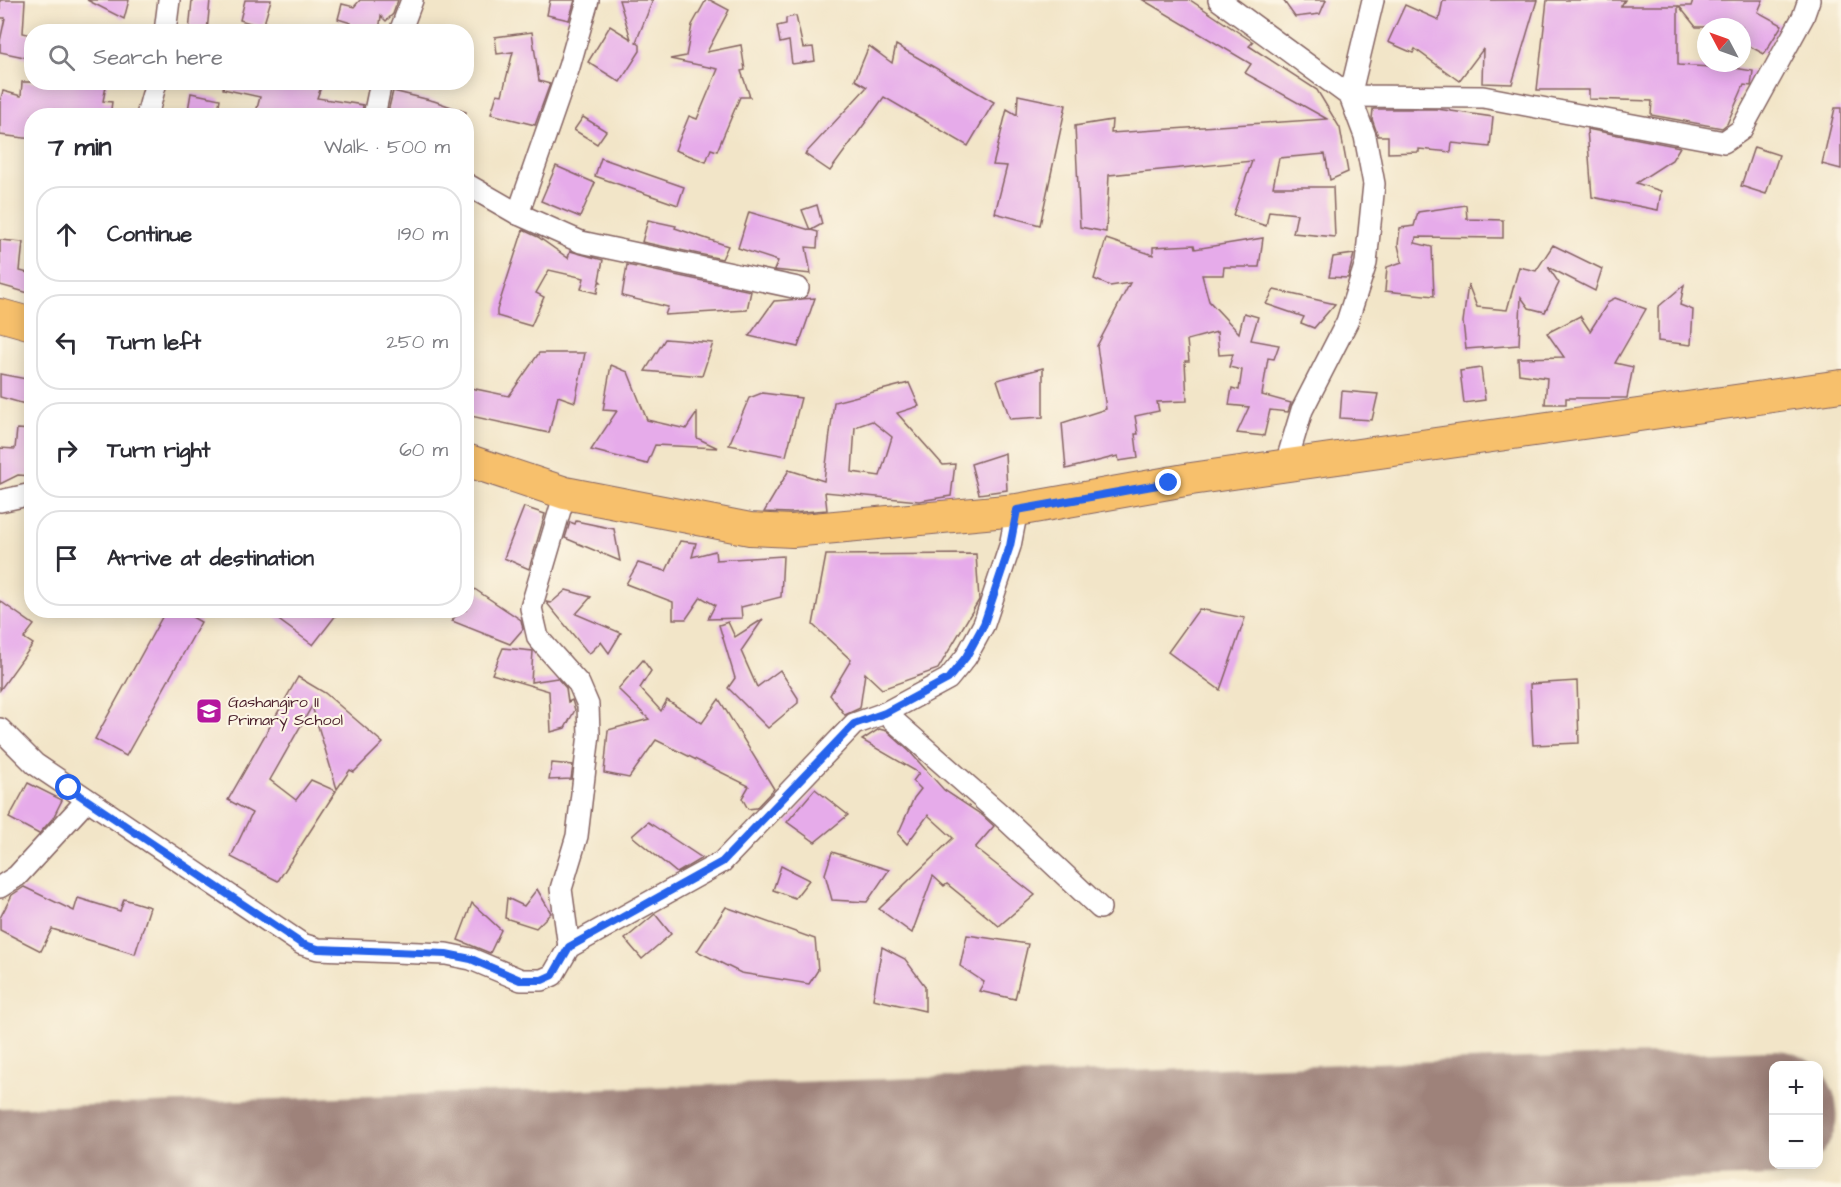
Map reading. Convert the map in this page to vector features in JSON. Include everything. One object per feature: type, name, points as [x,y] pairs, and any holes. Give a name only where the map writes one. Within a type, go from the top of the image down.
[{"type":"main road","points":[[0,315],[24,322]]},
{"type":"main road","points":[[474,463],[565,493],[750,529],[792,531],[1017,510],[1191,480],[1841,386]]},
{"type":"street","points":[[166,24],[169,0]]},
{"type":"street","points":[[403,24],[412,0]]},
{"type":"street","points":[[518,214],[569,67],[588,0]]},
{"type":"street","points":[[1220,0],[1350,96],[1365,136],[1374,184],[1366,263],[1347,322],[1302,410],[1285,467]]},
{"type":"street","points":[[1350,96],[1373,0]]},
{"type":"street","points":[[1350,96],[1483,97],[1724,141],[1741,130],[1803,16],[1809,0]]},
{"type":"street","points":[[149,108],[154,90]]},
{"type":"street","points":[[376,108],[379,90]]},
{"type":"street","points":[[474,189],[518,214],[580,242],[798,288]]},
{"type":"street","points":[[565,493],[531,608],[538,638],[579,684],[588,705],[589,734],[576,836],[561,890],[569,947]]},
{"type":"street","points":[[0,501],[24,496]]},
{"type":"street","points":[[0,729],[35,764],[302,944],[318,949],[446,954],[471,959],[520,980],[542,980],[553,975],[569,947],[722,862],[854,724],[885,713],[948,679],[966,657],[984,624],[1010,546],[1017,510]]},
{"type":"street","points":[[885,713],[1002,816],[1100,908]]},
{"type":"street","points":[[0,887],[17,876],[87,800]]},
{"type":"building","points":[[0,0],[25,0],[24,57],[0,52],[5,18],[0,18]]},
{"type":"building","points":[[87,0],[129,0],[124,19]]},
{"type":"building","points":[[192,0],[210,0],[208,24],[190,24]]},
{"type":"building","points":[[245,0],[271,0],[264,24],[240,20]]},
{"type":"building","points":[[360,0],[398,0],[393,14],[386,21],[381,16],[380,24],[351,24],[338,19],[342,4],[354,7]]},
{"type":"building","points":[[550,0],[575,0],[569,20],[547,15]]},
{"type":"building","points":[[619,0],[653,0],[636,42],[640,45],[640,51],[620,82],[588,62],[610,26],[631,39]]},
{"type":"building","points":[[706,0],[729,10],[707,52],[741,45],[745,70],[741,71],[750,97],[740,97],[717,151],[711,149],[706,162],[675,150],[689,116],[697,119],[718,69],[670,59],[686,56],[692,25]]},
{"type":"building","points":[[1143,0],[1190,0],[1253,42],[1249,46],[1317,90],[1340,128],[1348,172],[1330,180],[1325,154],[1279,158],[1273,187],[1333,187],[1335,237],[1293,233],[1297,214],[1269,211],[1266,226],[1233,215],[1252,161],[1109,175],[1106,232],[1080,227],[1075,126],[1112,120],[1111,133],[1327,119],[1245,73],[1251,64]]},
{"type":"building","points":[[1283,0],[1326,0],[1320,14],[1295,17]]},
{"type":"building","points":[[1443,0],[1537,0],[1512,84],[1482,83],[1483,49],[1459,81],[1415,49],[1413,53],[1388,42],[1405,5],[1439,20]]},
{"type":"building","points":[[1547,0],[1625,0],[1621,6],[1678,6],[1678,65],[1697,66],[1697,72],[1753,71],[1751,86],[1744,85],[1727,124],[1722,128],[1651,115],[1652,101],[1589,99],[1589,90],[1537,90]]},
{"type":"building","points":[[1693,0],[1763,0],[1758,12],[1782,25],[1764,54],[1751,47],[1751,18],[1697,18],[1696,27],[1679,6],[1691,6]]},
{"type":"building","points":[[796,16],[803,48],[813,47],[815,61],[792,64],[789,41],[780,43],[777,26],[786,24],[786,18]]},
{"type":"building","points":[[532,32],[539,81],[550,84],[535,125],[491,114],[497,94],[502,95],[513,52],[497,54],[495,37]]},
{"type":"building","points":[[896,45],[994,102],[968,146],[884,97],[830,171],[805,154],[867,87],[855,80],[869,46],[892,63]]},
{"type":"building","points":[[22,82],[24,82],[24,90],[105,90],[103,101],[112,102],[111,108],[24,108],[24,138],[0,135],[0,101],[3,91],[21,96]]},
{"type":"building","points":[[228,90],[320,90],[317,98],[363,105],[363,108],[257,108],[260,97]]},
{"type":"building","points":[[393,91],[454,108],[389,108]]},
{"type":"building","points":[[191,93],[220,99],[218,108],[188,108]]},
{"type":"building","points":[[1018,95],[1066,105],[1040,225],[995,213],[1007,166],[993,165],[1007,109],[1017,115]]},
{"type":"building","points":[[1835,108],[1841,108],[1841,169],[1822,164]]},
{"type":"building","points":[[1373,109],[1437,109],[1493,117],[1490,147],[1452,143],[1451,152],[1419,149],[1419,152],[1388,153],[1388,136],[1378,136],[1372,119]]},
{"type":"building","points":[[583,117],[606,131],[597,144],[574,130]]},
{"type":"building","points":[[1587,129],[1680,147],[1672,160],[1636,183],[1661,191],[1658,210],[1592,197]]},
{"type":"building","points":[[1754,147],[1779,155],[1766,194],[1741,186]]},
{"type":"building","points":[[601,158],[684,187],[678,205],[595,176]]},
{"type":"building","points":[[556,166],[595,183],[580,217],[541,201]]},
{"type":"building","points":[[817,205],[822,224],[811,230],[818,232],[817,248],[806,247],[811,274],[774,270],[778,261],[738,248],[749,212],[810,230],[802,210]]},
{"type":"building","points":[[1466,205],[1467,219],[1503,220],[1503,238],[1416,237],[1415,243],[1432,247],[1434,296],[1385,291],[1387,267],[1402,262],[1398,245],[1400,228],[1414,226],[1418,212]]},
{"type":"building","points":[[648,220],[676,226],[675,228],[728,246],[722,259],[642,242]]},
{"type":"building","points":[[523,230],[538,237],[568,258],[570,251],[603,260],[599,280],[601,282],[599,282],[597,293],[581,289],[584,278],[549,270],[536,293],[544,297],[531,326],[497,316]]},
{"type":"building","points":[[1263,238],[1259,267],[1224,267],[1223,275],[1202,275],[1209,301],[1239,333],[1244,313],[1258,317],[1251,340],[1279,345],[1274,359],[1268,358],[1262,395],[1291,403],[1288,412],[1270,410],[1264,436],[1237,433],[1249,407],[1229,405],[1232,388],[1239,390],[1242,370],[1229,367],[1233,354],[1219,355],[1217,332],[1187,340],[1189,361],[1185,361],[1187,401],[1157,402],[1159,411],[1135,416],[1138,458],[1119,461],[1118,456],[1066,469],[1062,423],[1106,409],[1097,346],[1130,283],[1110,286],[1094,279],[1106,239],[1153,255],[1153,247],[1194,245],[1195,249]]},
{"type":"building","points":[[0,240],[23,242],[20,271],[24,272],[24,292],[0,285]]},
{"type":"building","points":[[1553,245],[1602,269],[1595,291],[1548,267],[1559,283],[1545,312],[1529,308],[1521,297],[1519,345],[1466,349],[1463,322],[1468,284],[1477,307],[1507,310],[1519,267],[1536,271]]},
{"type":"building","points":[[1354,254],[1348,278],[1329,277],[1333,257]]},
{"type":"building","points":[[627,265],[751,291],[747,310],[665,315],[668,307],[622,296]]},
{"type":"building","points":[[1684,285],[1680,305],[1693,310],[1691,345],[1658,341],[1658,307]]},
{"type":"building","points":[[1274,290],[1335,304],[1314,328],[1301,323],[1304,317],[1266,304]]},
{"type":"building","points":[[815,298],[798,347],[749,336],[774,301]]},
{"type":"building","points":[[1615,298],[1646,309],[1615,363],[1633,367],[1627,398],[1566,398],[1566,404],[1545,404],[1547,378],[1519,374],[1518,358],[1564,357],[1547,333],[1580,316],[1590,331],[1609,301]]},
{"type":"building","points":[[665,339],[713,343],[702,376],[645,371]]},
{"type":"building","points":[[539,353],[585,353],[575,402],[558,396],[549,433],[474,417],[474,389],[509,396]]},
{"type":"building","points":[[611,365],[628,372],[647,420],[686,429],[697,413],[697,438],[718,448],[655,445],[647,464],[591,450],[617,411],[603,410]]},
{"type":"building","points":[[1043,368],[1043,417],[1010,419],[997,380]]},
{"type":"building","points":[[1481,368],[1485,400],[1464,403],[1460,371]]},
{"type":"building","points":[[0,374],[24,378],[24,404],[0,397]]},
{"type":"building","points":[[909,383],[919,406],[897,413],[943,465],[955,464],[951,496],[919,501],[825,492],[827,510],[791,513],[764,512],[789,470],[824,481],[834,402]],"holes":[[[872,421],[892,437],[880,476],[852,472],[855,427]]]},
{"type":"building","points":[[1342,391],[1378,394],[1372,420],[1340,418]]},
{"type":"building","points":[[762,393],[801,398],[786,456],[729,445],[749,398]]},
{"type":"building","points":[[17,429],[24,429],[24,475],[18,475],[0,484],[0,448],[15,449]]},
{"type":"building","points":[[1005,453],[1007,490],[979,494],[971,464]]},
{"type":"building","points":[[524,507],[545,514],[529,569],[504,558]]},
{"type":"building","points":[[576,521],[614,529],[620,561],[565,538],[570,522],[575,524]]},
{"type":"building","points":[[680,541],[696,543],[692,557],[715,551],[716,560],[783,556],[781,597],[741,607],[742,618],[708,619],[715,605],[701,597],[686,619],[673,619],[673,602],[626,584],[638,563],[666,571]]},
{"type":"building","points":[[976,554],[979,600],[938,669],[882,689],[865,673],[860,708],[845,715],[830,695],[851,660],[813,625],[826,555]]},
{"type":"building","points":[[474,589],[521,620],[523,629],[510,644],[452,621],[454,618],[474,618]]},
{"type":"building","points":[[566,590],[591,597],[576,614],[621,633],[609,653],[601,642],[589,654],[546,602],[551,603]]},
{"type":"building","points":[[0,601],[34,625],[24,638],[33,644],[0,690]]},
{"type":"building","points":[[1199,609],[1245,618],[1220,690],[1168,652]]},
{"type":"building","points":[[162,618],[194,618],[201,622],[126,756],[95,739]]},
{"type":"building","points":[[276,618],[334,618],[313,645]]},
{"type":"building","points":[[763,619],[741,651],[757,687],[780,670],[798,698],[798,703],[768,728],[728,688],[735,678],[719,625],[728,622],[735,637]]},
{"type":"building","points":[[503,648],[533,651],[531,682],[557,678],[566,688],[568,702],[572,700],[575,710],[565,728],[551,732],[549,691],[492,674]]},
{"type":"building","points":[[643,660],[651,671],[640,688],[661,711],[667,700],[702,723],[719,699],[774,789],[756,808],[748,809],[742,798],[749,786],[656,740],[629,778],[604,773],[608,730],[649,719],[618,689]]},
{"type":"building","points":[[298,677],[325,693],[383,743],[354,772],[350,770],[337,789],[312,706],[270,780],[296,800],[311,780],[336,791],[278,881],[231,857],[252,813],[228,800]]},
{"type":"building","points":[[1577,681],[1579,743],[1533,745],[1530,684]]},
{"type":"building","points":[[879,729],[887,731],[909,751],[944,790],[982,815],[994,826],[975,848],[1035,895],[999,926],[947,884],[944,886],[933,876],[912,933],[879,909],[953,838],[928,815],[907,844],[898,834],[914,798],[921,789],[913,781],[919,773],[862,740]]},
{"type":"building","points":[[552,763],[573,765],[571,779],[549,780]]},
{"type":"building","points":[[28,783],[62,800],[53,818],[39,834],[9,818]]},
{"type":"building","points":[[815,789],[848,815],[815,842],[787,822]]},
{"type":"building","points":[[648,822],[702,858],[677,873],[632,836]]},
{"type":"building","points":[[832,852],[889,870],[867,902],[832,900],[825,874]]},
{"type":"building","points":[[781,866],[809,880],[795,898],[773,890]]},
{"type":"building","points":[[24,887],[74,911],[78,898],[120,911],[124,899],[150,907],[135,954],[52,929],[41,951],[0,930],[0,918],[12,895]]},
{"type":"building","points":[[537,889],[551,913],[536,928],[505,918],[507,898],[524,906]]},
{"type":"building","points":[[472,903],[501,930],[490,953],[458,940]]},
{"type":"building","points":[[726,907],[815,939],[818,970],[809,984],[741,973],[697,951]]},
{"type":"building","points":[[655,914],[671,934],[642,959],[625,939]]},
{"type":"building","points":[[967,935],[1028,944],[1015,999],[979,991],[984,982],[960,966]]},
{"type":"building","points":[[882,947],[905,959],[925,986],[925,1011],[873,999]]},
{"type":"runway","points":[[0,1171],[1769,1113]]},
{"type":"place","name":"Gashangiro II Primary School","points":[[209,711]]},
{"type":"route","points":[[69,788],[302,944],[318,949],[446,954],[471,959],[520,980],[542,980],[553,975],[569,947],[722,862],[854,724],[885,713],[948,679],[966,657],[984,624],[1010,546],[1017,510],[1169,483]]}]
